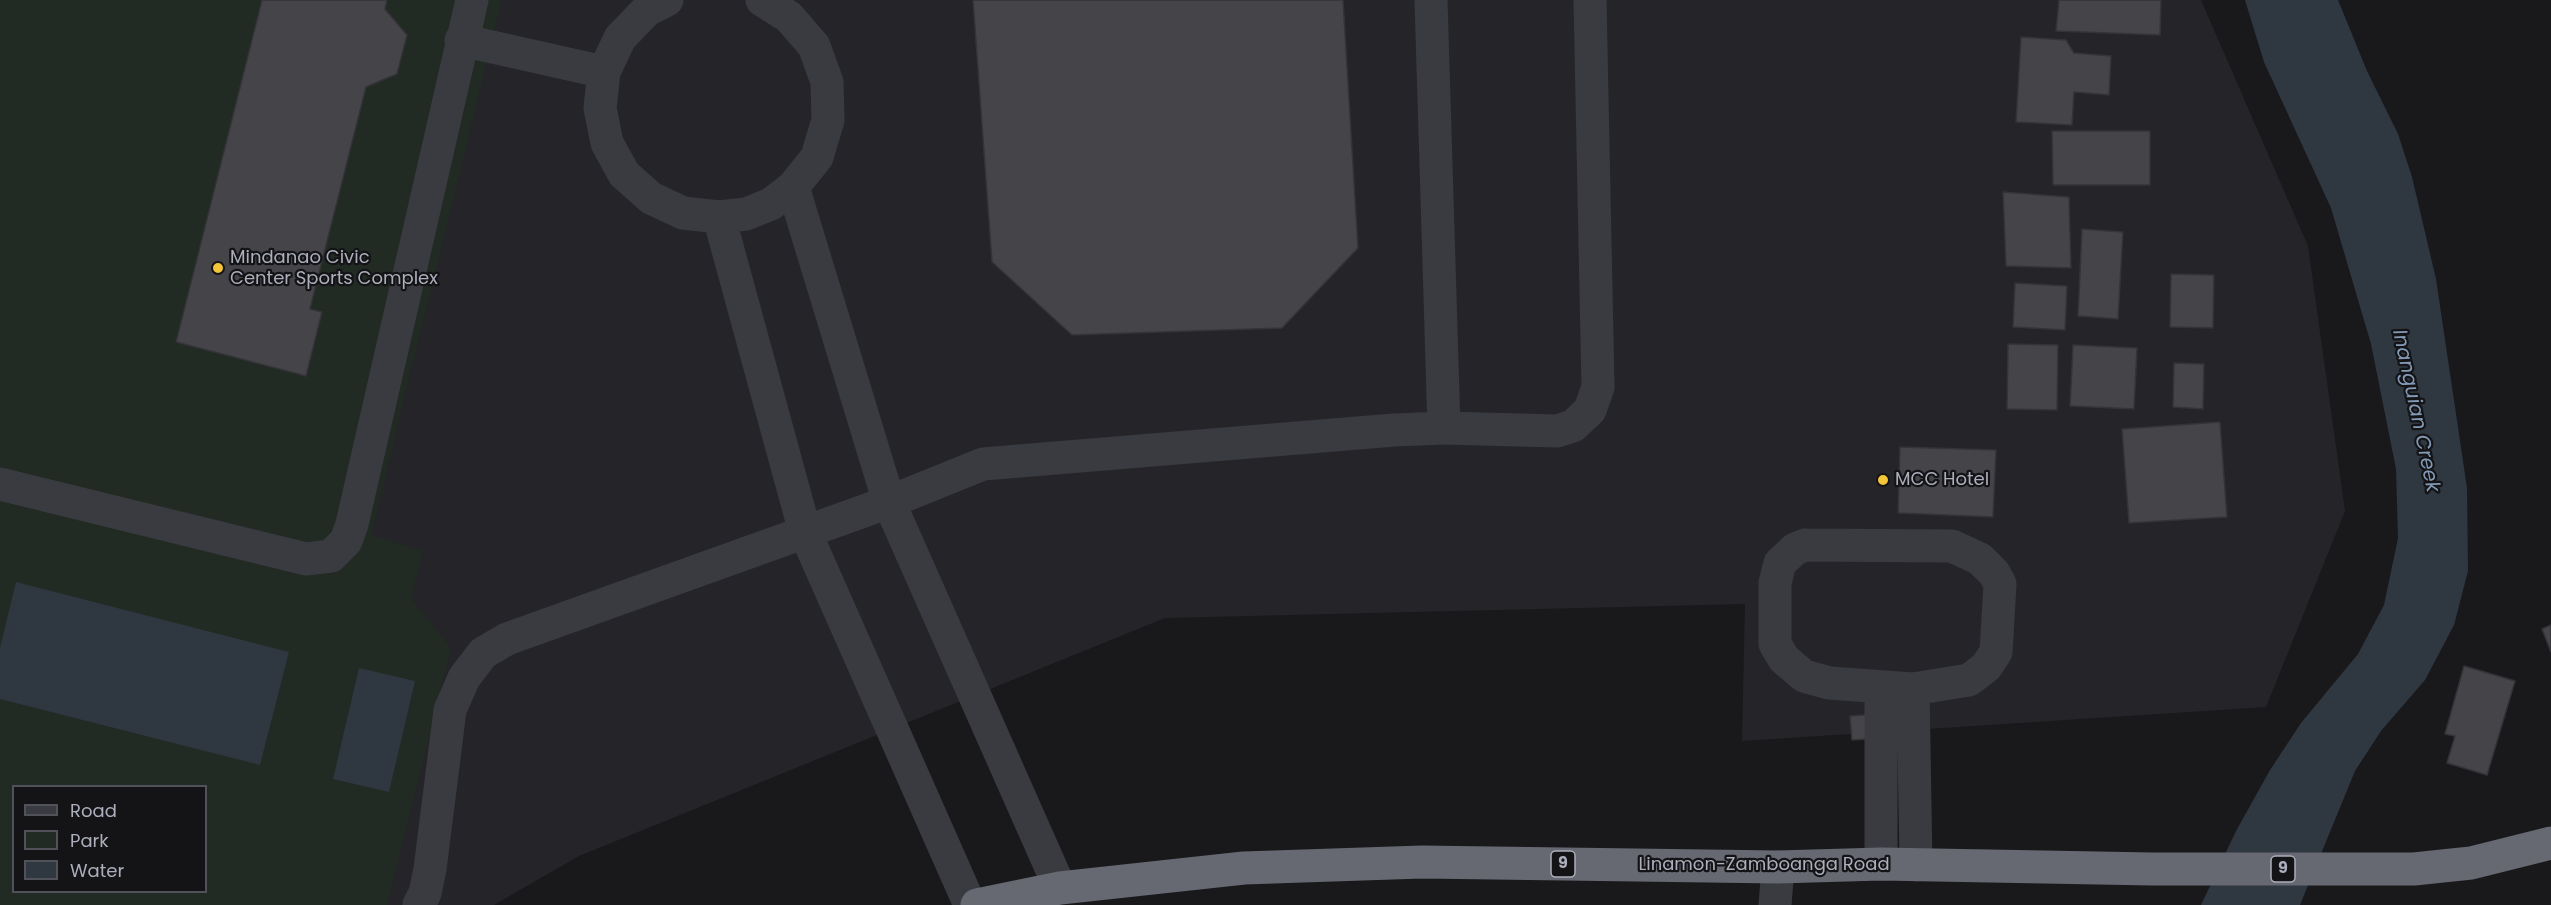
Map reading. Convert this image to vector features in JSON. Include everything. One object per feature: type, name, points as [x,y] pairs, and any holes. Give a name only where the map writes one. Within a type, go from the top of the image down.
[{"type":"highway","name":"Linamon-Zamboanga Road","points":[[977,905],[1060,888],[1244,868],[1422,862],[1778,867],[1881,864],[2414,869],[2471,863],[2551,843]]},
{"type":"lane","points":[[0,484],[306,559],[331,556],[346,542],[472,0]]},
{"type":"lane","points":[[667,0],[646,10],[620,38],[604,72],[600,108],[607,143],[624,174],[651,198],[683,213],[718,217],[746,214],[763,207],[794,187],[817,157],[828,120],[827,82],[814,46],[789,17],[762,0]]},
{"type":"lane","points":[[1431,0],[1444,428]]},
{"type":"lane","points":[[419,905],[425,893],[430,869],[450,710],[464,678],[483,653],[507,639],[889,502],[983,464],[1059,456],[1444,428],[1557,430],[1573,426],[1590,410],[1598,387],[1590,0]]},
{"type":"lane","points":[[461,40],[604,72]]},
{"type":"lane","points":[[794,187],[889,502],[1060,888]]},
{"type":"lane","points":[[718,217],[805,532],[970,905]]},
{"type":"lane","points":[[1806,545],[1952,546],[1980,559],[1995,573],[2000,584],[1996,652],[1986,667],[1969,680],[1913,689],[1881,689],[1829,683],[1804,676],[1784,659],[1775,644],[1776,583],[1780,563],[1795,549],[1806,545]]},
{"type":"lane","points":[[1881,689],[1881,864]]},
{"type":"lane","points":[[1913,689],[1916,865]]},
{"type":"lane","points":[[1774,905],[1778,867]]},
{"type":"shaded area","points":[[0,0],[2201,0],[2308,246],[2345,511],[2266,707],[1742,741],[1745,604],[1165,618],[579,856],[494,905],[0,905]]},
{"type":"green space","name":"Mindanao Civic Center Sports Complex","points":[[0,0],[502,0],[371,535],[423,551],[411,598],[451,648],[387,905],[0,905]]},
{"type":"water","name":"Inanguian Creek","points":[[2245,0],[2338,0],[2367,71],[2398,134],[2412,177],[2436,279],[2467,488],[2468,571],[2454,625],[2425,680],[2381,731],[2355,771],[2300,905],[2201,905],[2236,831],[2270,770],[2301,723],[2358,654],[2384,605],[2398,538],[2396,469],[2371,344],[2331,208],[2264,62]]},
{"type":"water","points":[[16,582],[289,652],[260,765],[0,699],[0,648]]},
{"type":"water","points":[[359,668],[415,681],[389,792],[333,779]]},
{"type":"building","points":[[262,0],[387,0],[385,9],[407,35],[397,74],[366,87],[310,309],[322,312],[306,376],[176,342]]},
{"type":"building","points":[[973,0],[1343,0],[1358,248],[1282,328],[1072,335],[992,262]]},
{"type":"building","points":[[2059,0],[2161,0],[2160,35],[2056,31]]},
{"type":"building","points":[[2021,37],[2066,40],[2074,53],[2111,56],[2109,95],[2074,92],[2072,125],[2016,122]]},
{"type":"building","points":[[2052,131],[2150,131],[2150,185],[2053,185]]},
{"type":"building","points":[[2003,192],[2069,197],[2071,268],[2006,266]]},
{"type":"building","points":[[2082,229],[2123,232],[2118,319],[2078,316]]},
{"type":"building","points":[[2171,274],[2214,275],[2213,328],[2170,327]]},
{"type":"building","points":[[2015,283],[2067,286],[2065,330],[2013,327]]},
{"type":"building","points":[[2008,344],[2058,345],[2057,410],[2007,409]]},
{"type":"building","points":[[2073,345],[2137,348],[2134,409],[2070,406]]},
{"type":"building","points":[[2174,363],[2204,364],[2203,409],[2173,407]]},
{"type":"building","points":[[2220,422],[2227,517],[2129,523],[2122,429]]},
{"type":"building","points":[[1900,447],[1996,450],[1993,517],[1898,513]]},
{"type":"building","points":[[2551,625],[2551,652],[2542,629]]},
{"type":"building","points":[[2464,666],[2515,681],[2487,775],[2447,763],[2455,736],[2445,734]]},
{"type":"building","points":[[1878,714],[1880,738],[1852,740],[1850,716]]},
{"type":"place","name":"Mindanao Civic Center Sports Complex","points":[[218,268]]},
{"type":"place","name":"MCC Hotel","points":[[1883,480]]}]
